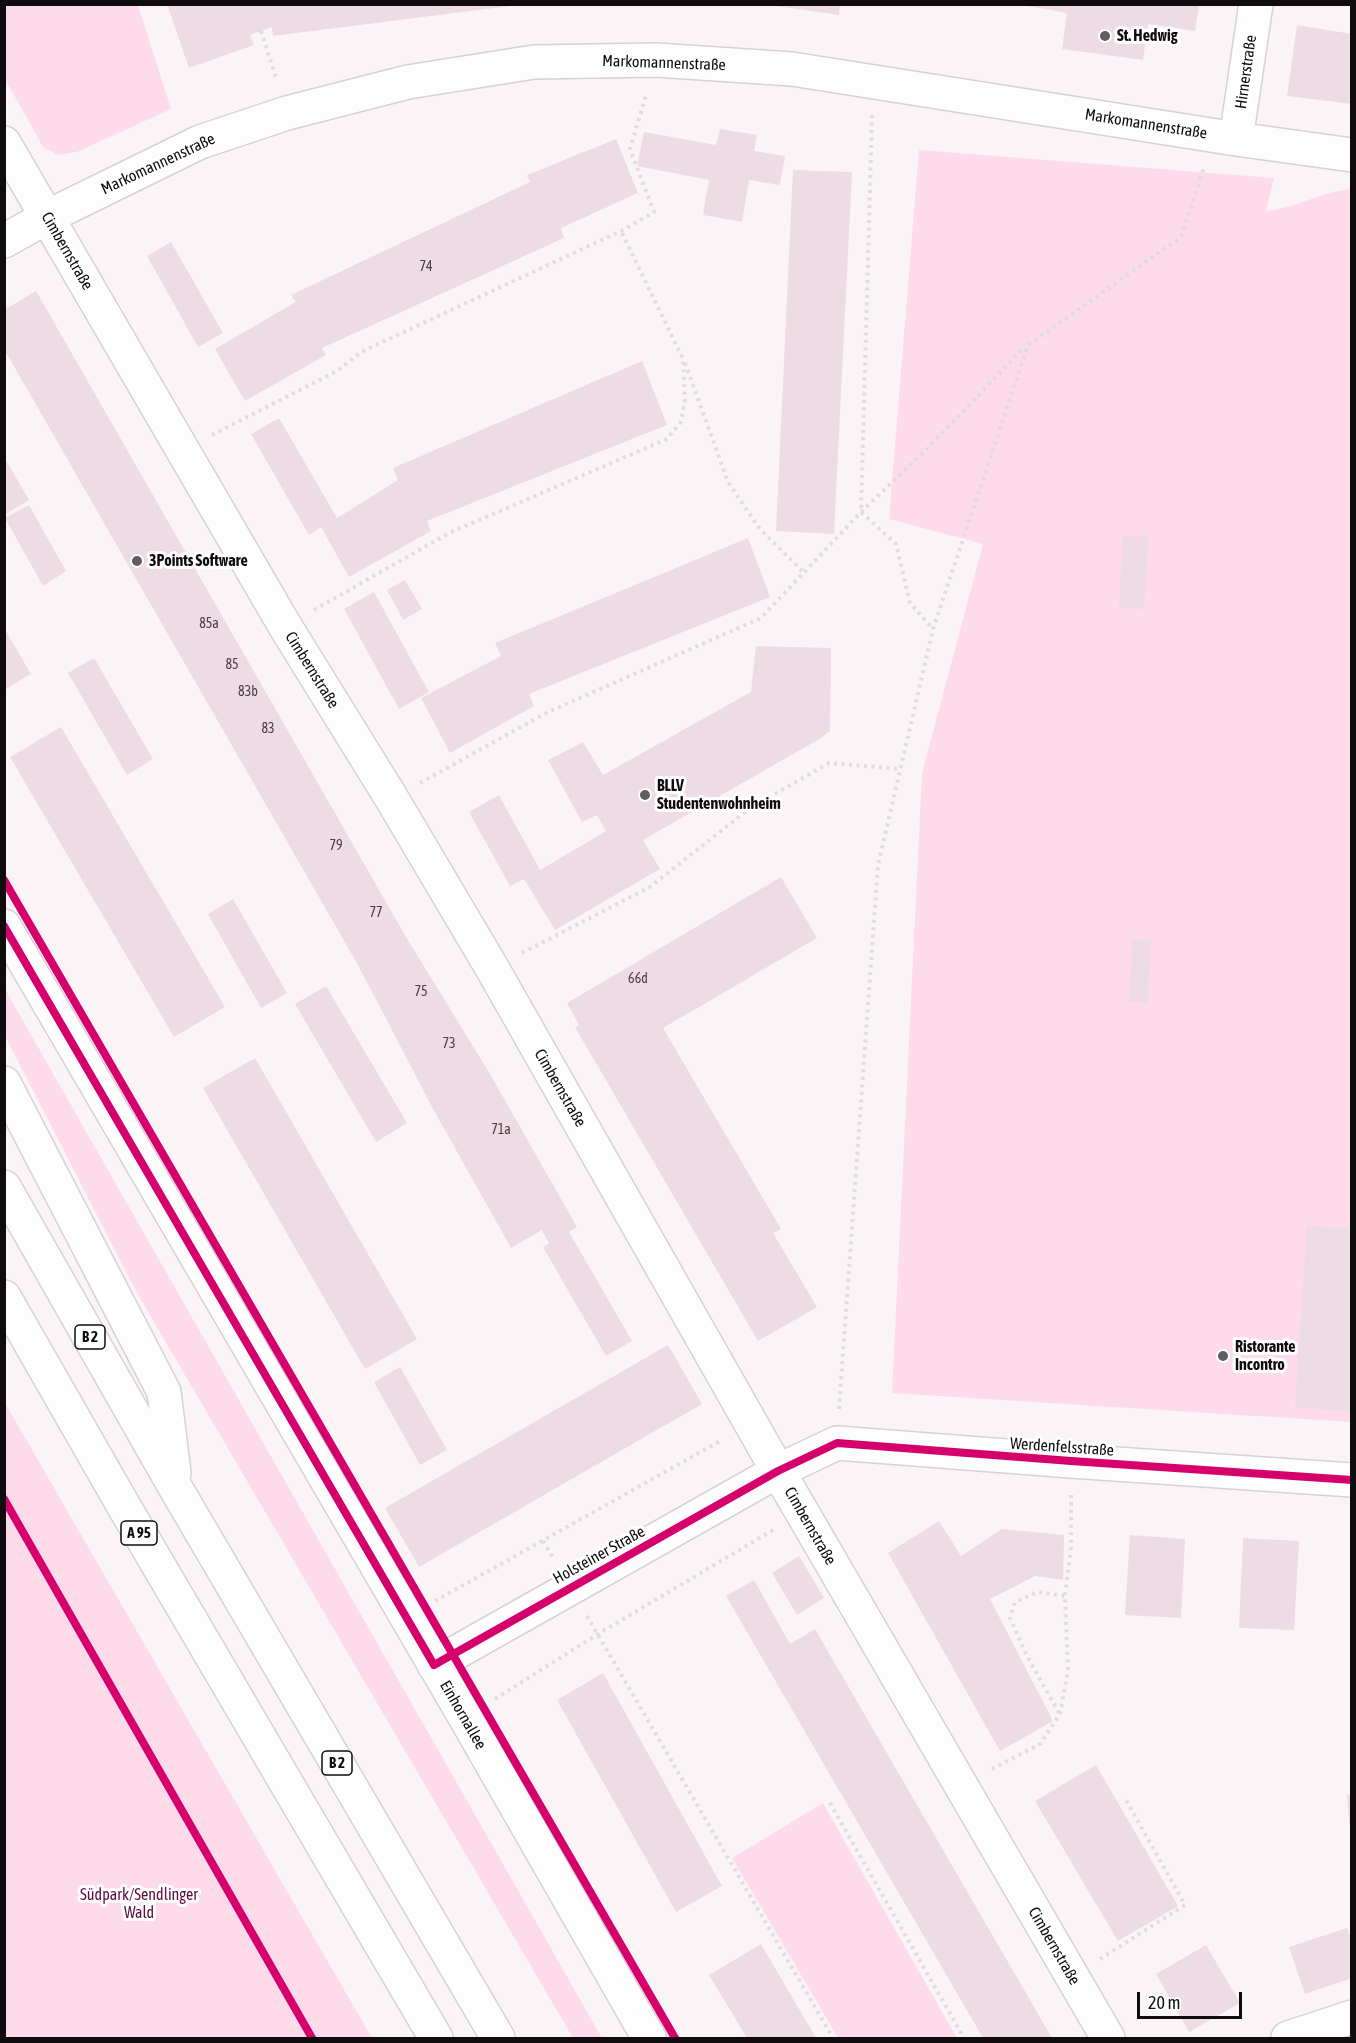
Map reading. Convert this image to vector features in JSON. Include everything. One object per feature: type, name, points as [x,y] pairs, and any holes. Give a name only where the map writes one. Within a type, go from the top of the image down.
[{"type":"main road","name":"Hirnerstraße","points":[[1226,137],[1256,4]]},
{"type":"main road","name":"Markomannenstraße","points":[[4,242],[47,217],[200,142],[287,113],[408,82],[534,62],[656,60],[792,69],[1352,155]]},
{"type":"main road","name":"Cimbernstraße","points":[[4,143],[285,626],[392,799],[492,968],[802,1513],[1108,2038]]},
{"type":"main road","name":"Einhornallee","points":[[4,926],[465,1717],[649,2038]]},
{"type":"main road","points":[[4,1083],[164,1392],[175,1487]]},
{"type":"main road","name":"B 2","points":[[4,1187],[175,1487],[498,2038]]},
{"type":"main road","name":"A 95","points":[[4,1297],[126,1510],[436,2038]]},
{"type":"main road","name":"Werdenfelsstraße","points":[[778,1471],[837,1443],[1352,1480]]},
{"type":"main road","name":"Holsteiner Straße","points":[[434,1665],[778,1471]]},
{"type":"main road","points":[[1288,2038],[1352,2017]]},
{"type":"path","points":[[261,31],[287,113]]},
{"type":"path","points":[[182,450],[337,371],[360,352],[621,231],[654,212],[630,149],[656,60]]},
{"type":"path","points":[[872,82],[861,512],[896,543],[910,603],[933,629]]},
{"type":"path","points":[[392,799],[548,712],[761,618],[861,512],[920,456],[1028,345],[1181,237],[1226,137]]},
{"type":"path","points":[[621,231],[683,359],[728,482],[759,528],[804,573]]},
{"type":"path","points":[[837,1443],[878,865],[933,629],[1028,345]]},
{"type":"path","points":[[285,626],[449,533],[667,439],[681,422],[685,400],[683,359]]},
{"type":"path","points":[[492,968],[650,887],[750,808],[829,763],[900,769]]},
{"type":"path","points":[[406,1618],[751,1423]]},
{"type":"path","points":[[960,1785],[1040,1744],[1060,1714],[1068,1670],[1065,1596],[1071,1547],[1071,1461]]},
{"type":"path","points":[[465,1717],[598,1634],[802,1513]]},
{"type":"path","points":[[543,1540],[833,2038]]},
{"type":"path","points":[[1060,1714],[1026,1654],[1010,1618],[1015,1602],[1038,1592],[1065,1596]]},
{"type":"path","points":[[1072,1977],[1185,1905],[1126,1800]]},
{"type":"path","points":[[830,1803],[964,2038]]},
{"type":"green space","points":[[4,5],[138,5],[171,109],[77,152],[58,155],[43,147],[5,79]]},
{"type":"green space","points":[[919,150],[1274,178],[1266,211],[1351,189],[1351,1422],[892,1393],[922,773],[983,544],[889,519]]},
{"type":"green space","points":[[5,989],[602,2038],[573,2038],[137,1293],[5,1036]]},
{"type":"green space","name":"Südpark/Sendlinger Wald","points":[[5,1403],[372,2038],[5,2038]]},
{"type":"green space","points":[[823,1803],[957,2038],[838,2038],[732,1858]]},
{"type":"building","points":[[167,4],[510,4],[510,6],[273,36],[272,27],[250,35],[254,45],[189,68]]},
{"type":"building","points":[[763,4],[840,4],[839,15]]},
{"type":"building","name":"St. Hedwig","points":[[1016,4],[1199,4],[1195,31],[1148,24],[1143,60],[1062,49],[1067,13]]},
{"type":"building","points":[[1297,25],[1352,34],[1352,104],[1287,96]]},
{"type":"building","points":[[720,129],[757,135],[754,151],[785,156],[780,185],[749,180],[742,222],[703,215],[709,180],[637,166],[644,132],[716,145]]},
{"type":"building","points":[[616,139],[638,193],[561,228],[564,238],[322,348],[326,355],[245,401],[215,349],[296,302],[291,295],[530,182],[527,175]]},
{"type":"building","points":[[793,170],[852,172],[834,534],[776,531]]},
{"type":"building","points":[[171,242],[223,333],[198,347],[147,256]]},
{"type":"building","points":[[36,291],[406,937],[490,1074],[577,1227],[569,1232],[632,1341],[606,1356],[543,1247],[549,1243],[542,1230],[511,1248],[432,1107],[358,965],[4,349],[4,310]]},
{"type":"building","points":[[642,361],[667,425],[427,521],[431,531],[349,577],[321,527],[309,535],[251,434],[279,418],[337,518],[398,480],[393,468]]},
{"type":"building","points":[[4,457],[29,500],[4,515]]},
{"type":"building","points":[[29,505],[66,571],[43,586],[5,518]]},
{"type":"building","points":[[1123,536],[1148,537],[1144,609],[1119,608]]},
{"type":"building","points":[[748,538],[770,597],[529,694],[534,706],[450,753],[421,698],[501,656],[495,643]]},
{"type":"building","points":[[405,580],[422,609],[403,620],[387,590]]},
{"type":"building","points":[[374,592],[429,692],[399,709],[344,609]]},
{"type":"building","points":[[4,628],[31,674],[4,690]]},
{"type":"building","name":"BLLV Studentenwohnheim","points":[[756,646],[831,648],[830,731],[643,840],[660,869],[555,930],[524,879],[510,886],[469,812],[499,795],[540,870],[606,831],[597,815],[582,822],[548,760],[583,742],[603,775],[751,692]]},
{"type":"building","points":[[94,658],[153,759],[127,775],[68,673]]},
{"type":"building","points":[[61,727],[225,1007],[174,1037],[10,757]]},
{"type":"building","points":[[781,877],[817,938],[663,1028],[781,1229],[773,1233],[817,1307],[758,1341],[575,1027],[579,1025],[567,1003]]},
{"type":"building","points":[[233,899],[287,993],[261,1008],[208,914]]},
{"type":"building","points":[[1133,939],[1151,940],[1147,1003],[1129,1002]]},
{"type":"building","points":[[326,986],[407,1123],[376,1142],[295,1004]]},
{"type":"building","points":[[255,1058],[417,1339],[365,1369],[203,1088]]},
{"type":"building","points":[[1307,1226],[1352,1229],[1352,1411],[1295,1407]]},
{"type":"building","points":[[668,1345],[702,1404],[419,1567],[385,1508]]},
{"type":"building","points":[[400,1367],[447,1450],[420,1465],[374,1382]]},
{"type":"building","points":[[939,1521],[961,1556],[1002,1529],[1064,1535],[1063,1580],[1035,1576],[990,1599],[1053,1721],[1000,1751],[888,1553]]},
{"type":"building","points":[[1130,1535],[1185,1539],[1181,1618],[1125,1615]]},
{"type":"building","points":[[1243,1538],[1299,1541],[1294,1630],[1239,1628]]},
{"type":"building","points":[[799,1556],[824,1598],[797,1615],[772,1573]]},
{"type":"building","points":[[754,1580],[790,1644],[815,1629],[1052,2038],[983,2038],[726,1596]]},
{"type":"building","points":[[603,1673],[722,1886],[676,1912],[557,1700]]},
{"type":"building","points":[[1096,1765],[1178,1906],[1118,1941],[1035,1801]]},
{"type":"building","points":[[1347,1795],[1352,1795],[1352,1830],[1350,1830]]},
{"type":"building","points":[[1347,1928],[1352,1941],[1352,1978],[1305,1994],[1289,1947]]},
{"type":"building","points":[[761,1944],[816,2038],[747,2038],[709,1975]]},
{"type":"building","points":[[1206,1945],[1240,2003],[1189,2032],[1156,1974]]},
{"type":"cycle path","points":[[4,880],[675,2038]]},
{"type":"cycle path","points":[[4,926],[434,1665],[778,1471],[837,1443],[1352,1480]]},
{"type":"cycle path","points":[[4,1499],[312,2038]]},
{"type":"place","name":"St. Hedwig","points":[[1105,36]]},
{"type":"place","name":"3Points Software","points":[[137,561]]},
{"type":"place","name":"BLLV Studentenwohnheim","points":[[645,795]]},
{"type":"place","name":"Ristorante Incontro","points":[[1223,1356]]}]
